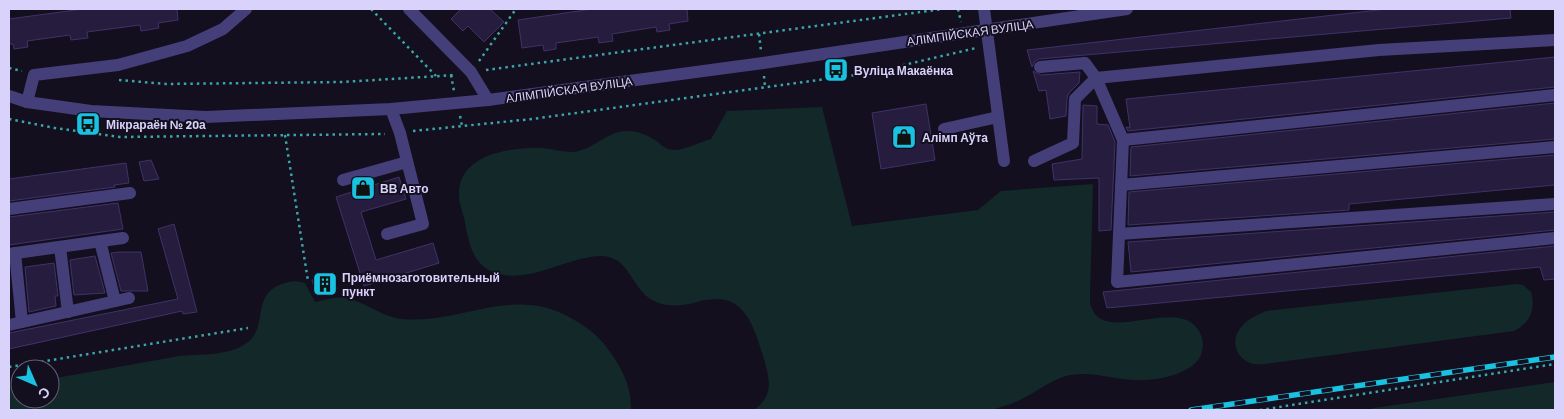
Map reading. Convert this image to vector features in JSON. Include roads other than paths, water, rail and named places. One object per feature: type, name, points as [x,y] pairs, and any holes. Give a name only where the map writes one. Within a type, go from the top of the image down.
[{"type":"street","points":[[27,102],[34,74],[118,65],[187,46],[223,29],[246,9]]},
{"type":"street","points":[[408,9],[471,72],[488,100]]},
{"type":"street","points":[[984,9],[1004,161]]},
{"type":"street","name":"АЛІМПІЙСКАЯ ВУЛІЦА","points":[[9,96],[27,102],[91,111],[206,117],[391,109],[488,100],[763,63],[1127,9]]},
{"type":"street","points":[[1034,161],[1073,143],[1075,99],[1096,78],[1379,50],[1555,40]]},
{"type":"street","points":[[1040,67],[1085,63],[1096,78],[1123,140],[1117,282],[1555,238]]},
{"type":"street","points":[[1123,140],[1555,95]]},
{"type":"street","points":[[387,234],[423,224],[391,109]]},
{"type":"street","points":[[944,128],[998,117]]},
{"type":"street","points":[[1121,185],[1555,147]]},
{"type":"street","points":[[343,180],[407,162]]},
{"type":"street","points":[[9,209],[130,193]]},
{"type":"street","points":[[1119,234],[1555,204]]},
{"type":"street","points":[[22,322],[12,254],[123,238]]},
{"type":"street","points":[[100,241],[114,301]]},
{"type":"street","points":[[60,247],[68,312]]},
{"type":"street","points":[[9,324],[129,298]]},
{"type":"railway","points":[[1191,410],[1555,357]]},
{"type":"place","name":"Вуліца Макаёнка","points":[[836,70]]},
{"type":"place","name":"Мікрараён № 20а","points":[[88,124]]},
{"type":"place","name":"Алімп Аўта","points":[[904,137]]},
{"type":"place","name":"ВВ Авто","points":[[363,188]]},
{"type":"place","name":"Приёмнозаготовительный пункт","points":[[325,284]]}]
